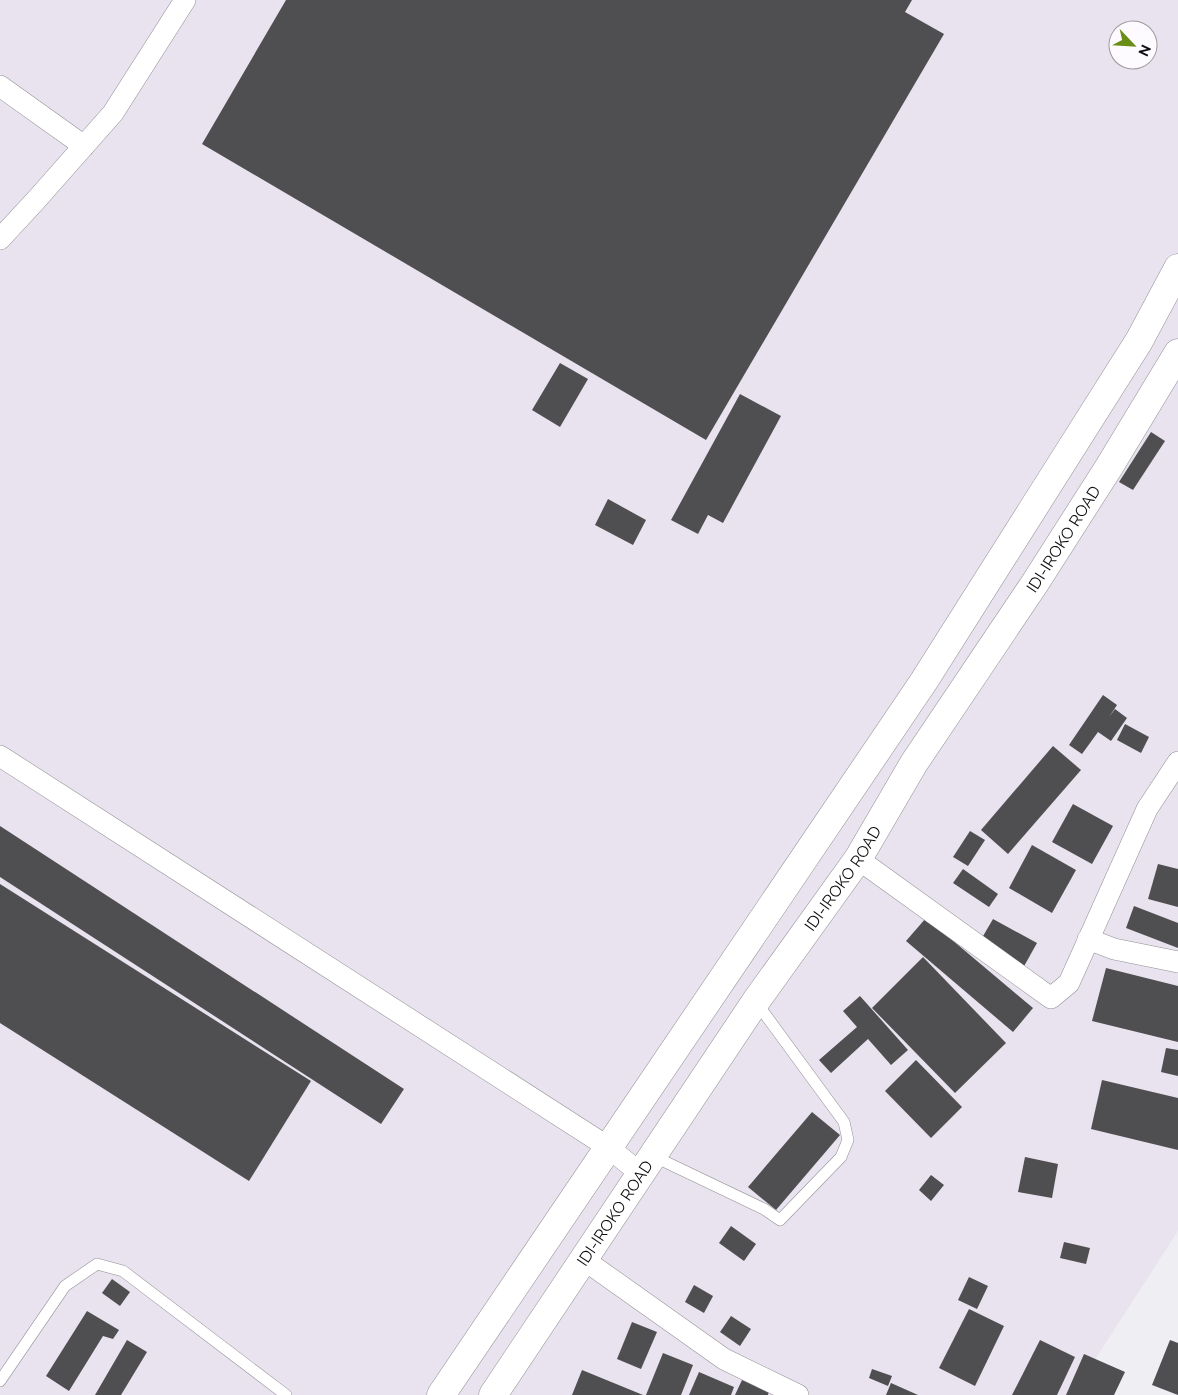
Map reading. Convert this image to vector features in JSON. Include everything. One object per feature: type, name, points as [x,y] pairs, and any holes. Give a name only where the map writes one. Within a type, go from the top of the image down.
[{"type":"highway","points":[[441,1395],[924,681],[1139,341],[1178,268]]},
{"type":"highway","name":"IDI-IROKO ROAD","points":[[493,1395],[756,1001],[858,859],[914,763],[1035,583],[1109,467],[1178,353]]},
{"type":"street","points":[[0,239],[113,113],[185,0]]},
{"type":"street","points":[[0,86],[84,146]]},
{"type":"street","points":[[0,756],[608,1147],[647,1165]]},
{"type":"street","points":[[858,859],[1051,998],[1069,983],[1147,809],[1178,762]]},
{"type":"street","points":[[1088,939],[1114,949],[1178,962]]},
{"type":"street","points":[[582,1259],[724,1359],[798,1395]]},
{"type":"lane","points":[[647,1165],[764,1209],[780,1220],[841,1157],[848,1140],[844,1122],[756,1001]]},
{"type":"lane","points":[[0,1381],[65,1286],[97,1264],[123,1271],[286,1395]]},
{"type":"shaded area","points":[[0,0],[1178,0],[1178,1231],[1072,1395],[0,1395]]},
{"type":"building","points":[[286,0],[912,0],[905,12],[944,34],[706,440],[202,144]]},
{"type":"building","points":[[560,363],[588,379],[560,427],[532,410]]},
{"type":"building","points":[[740,394],[781,416],[723,523],[708,515],[698,534],[671,520]]},
{"type":"building","points":[[1151,432],[1165,441],[1133,490],[1119,482]]},
{"type":"building","points":[[608,499],[646,520],[633,545],[595,525]]},
{"type":"building","points":[[1103,695],[1117,705],[1109,717],[1115,709],[1127,718],[1111,741],[1098,732],[1082,754],[1069,745]]},
{"type":"building","points":[[1125,724],[1149,737],[1141,753],[1117,740]]},
{"type":"building","points":[[1053,746],[1081,770],[1008,854],[981,830]]},
{"type":"building","points":[[1073,804],[1113,826],[1092,864],[1052,842]]},
{"type":"building","points":[[0,826],[404,1089],[381,1124],[0,877]]},
{"type":"building","points":[[970,831],[985,840],[968,866],[953,857]]},
{"type":"building","points":[[1032,845],[1076,870],[1052,913],[1009,888]]},
{"type":"building","points":[[1158,864],[1178,869],[1178,907],[1148,899]]},
{"type":"building","points":[[963,869],[998,894],[989,907],[953,883]]},
{"type":"building","points":[[0,884],[311,1081],[249,1181],[0,1023]]},
{"type":"building","points":[[1134,906],[1178,923],[1178,948],[1126,928]]},
{"type":"building","points":[[926,918],[1033,1008],[1013,1032],[906,941]]},
{"type":"building","points":[[993,919],[1037,943],[1023,968],[979,943]]},
{"type":"building","points":[[923,957],[1006,1043],[955,1093],[872,1008]]},
{"type":"building","points":[[1106,968],[1178,986],[1178,1042],[1092,1021]]},
{"type":"building","points":[[860,996],[908,1050],[891,1065],[868,1039],[831,1073],[819,1060],[857,1027],[843,1011]]},
{"type":"building","points":[[1166,1048],[1178,1050],[1178,1076],[1161,1072]]},
{"type":"building","points":[[916,1060],[962,1107],[931,1138],[885,1091]]},
{"type":"building","points":[[1102,1080],[1178,1098],[1178,1150],[1091,1129]]},
{"type":"building","points":[[812,1112],[840,1135],[776,1210],[748,1187]]},
{"type":"building","points":[[1025,1157],[1058,1164],[1052,1198],[1018,1192]]},
{"type":"building","points":[[931,1175],[944,1185],[931,1201],[919,1190]]},
{"type":"building","points":[[731,1226],[756,1244],[744,1261],[719,1243]]},
{"type":"building","points":[[1064,1242],[1090,1248],[1086,1264],[1060,1258]]},
{"type":"building","points":[[969,1277],[988,1286],[977,1309],[958,1300]]},
{"type":"building","points":[[112,1279],[130,1292],[120,1306],[102,1293]]},
{"type":"building","points":[[694,1285],[713,1296],[704,1313],[685,1302]]},
{"type":"building","points":[[969,1309],[1004,1326],[975,1386],[939,1368]]},
{"type":"building","points":[[87,1311],[119,1330],[113,1339],[103,1336],[69,1391],[46,1376]]},
{"type":"building","points":[[731,1316],[751,1329],[740,1346],[720,1332]]},
{"type":"building","points":[[632,1322],[657,1332],[641,1369],[617,1359]]},
{"type":"building","points":[[127,1340],[147,1352],[121,1395],[95,1395]]},
{"type":"building","points":[[1040,1340],[1075,1357],[1057,1395],[1012,1395]]},
{"type":"building","points":[[1170,1340],[1178,1343],[1178,1395],[1152,1385]]},
{"type":"building","points":[[663,1353],[693,1365],[681,1395],[646,1395]]},
{"type":"building","points":[[1084,1354],[1125,1372],[1114,1395],[1066,1395]]},
{"type":"building","points":[[872,1369],[892,1376],[888,1386],[869,1378]]},
{"type":"building","points":[[582,1370],[643,1395],[572,1395]]},
{"type":"building","points":[[699,1372],[734,1387],[731,1395],[689,1395]]},
{"type":"building","points":[[742,1380],[769,1391],[768,1395],[735,1395]]},
{"type":"building","points":[[891,1383],[918,1395],[886,1395]]}]
